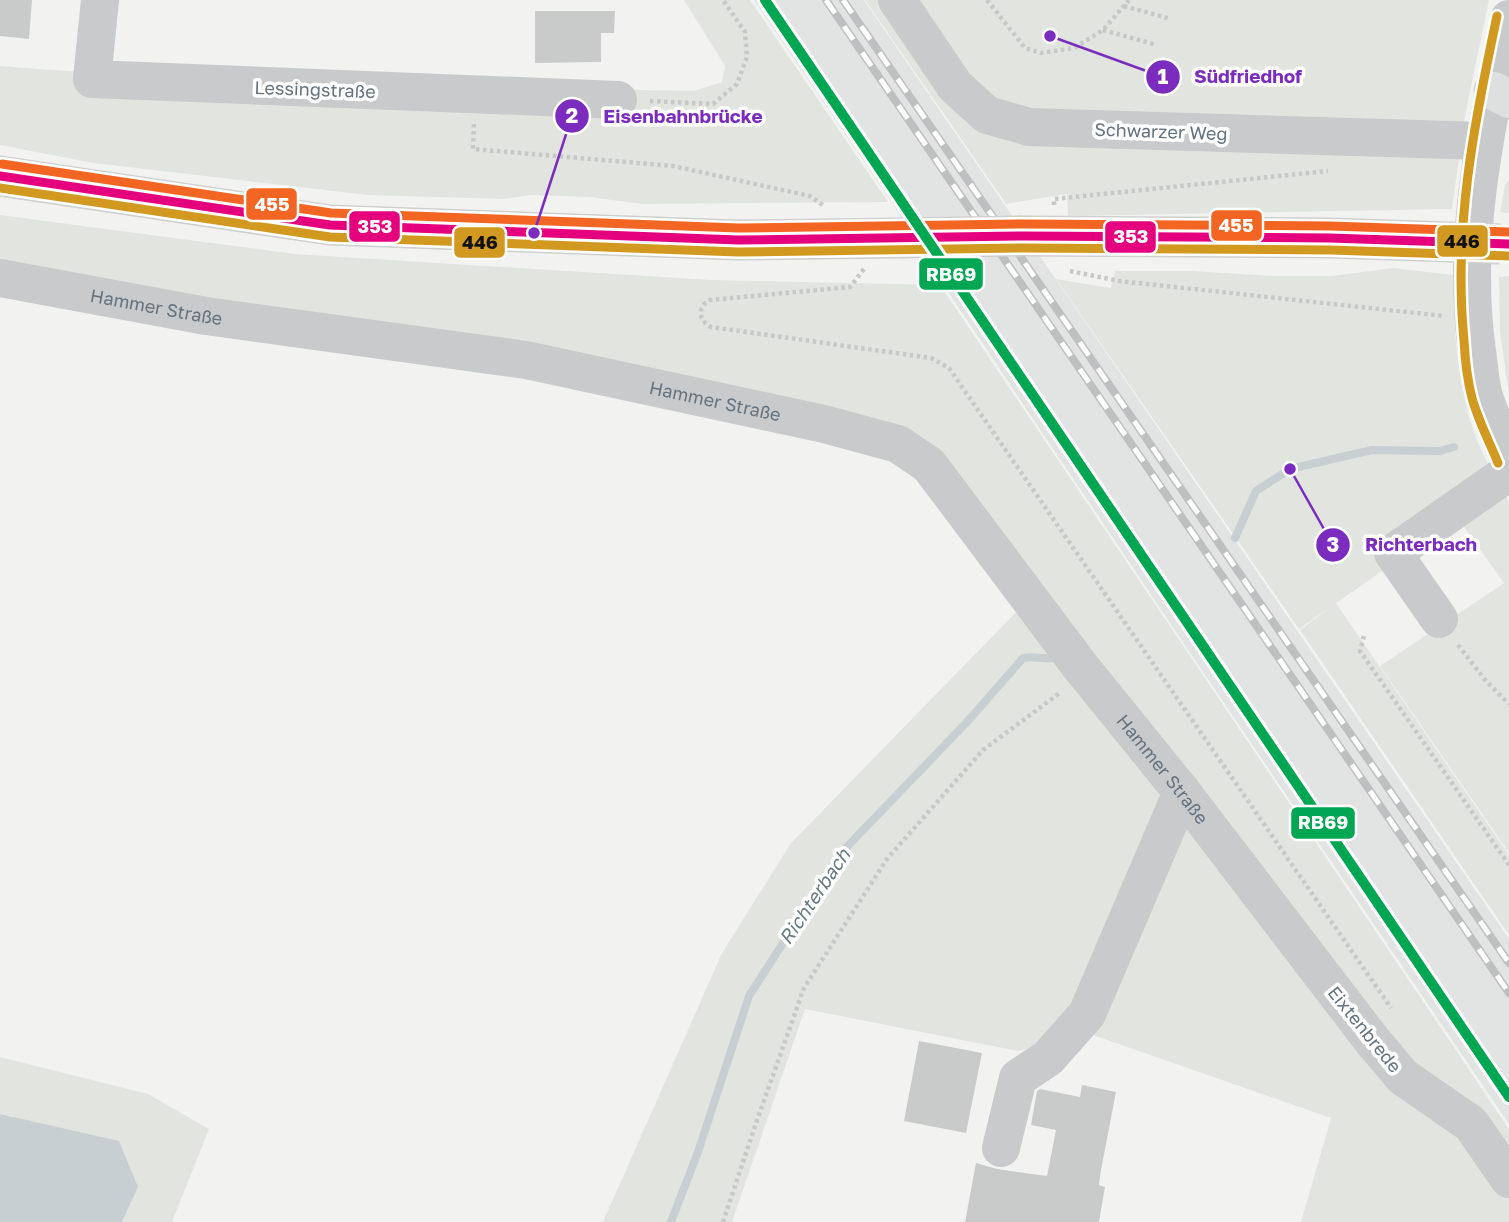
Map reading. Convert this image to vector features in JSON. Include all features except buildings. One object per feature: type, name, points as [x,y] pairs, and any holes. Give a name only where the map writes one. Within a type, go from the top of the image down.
[{"type":"main road","points":[[0,176],[330,225],[738,240],[1023,236],[1330,238],[1505,244]]},
{"type":"street","name":"Lessingstraße","points":[[100,0],[92,79],[618,100]]},
{"type":"street","name":"Schwarzer Weg","points":[[897,0],[955,86],[986,115],[1030,127],[1485,141]]},
{"type":"street","points":[[1509,19],[1501,95],[1485,141],[1474,221],[1473,319],[1483,393],[1509,458]]},
{"type":"street","name":"Hammer Straße","points":[[0,278],[206,316],[526,360],[824,424],[898,444],[929,465],[1087,674],[1235,863]]},
{"type":"street","points":[[1438,619],[1393,553],[1509,472]]},
{"type":"street","points":[[1002,1148],[1018,1078],[1048,1058],[1087,1014],[1182,792]]},
{"type":"street","name":"Eixtenbrede","points":[[1235,863],[1371,1040],[1403,1077],[1471,1124],[1509,1179]]},
{"type":"path","points":[[618,100],[713,104],[737,84],[747,57],[745,32],[723,0]]},
{"type":"path","points":[[987,0],[1025,48],[1041,53],[1074,48],[1102,30],[1129,0]]},
{"type":"path","points":[[1124,6],[1171,19]]},
{"type":"path","points":[[1102,30],[1157,45]]},
{"type":"path","points":[[476,95],[473,149],[673,166],[810,196],[830,211]]},
{"type":"path","points":[[885,239],[850,286],[710,300],[704,303],[701,317],[704,323],[711,327],[931,358],[949,368],[1394,1011]]},
{"type":"path","points":[[1438,619],[1486,681],[1509,704]]},
{"type":"path","points":[[1364,636],[1360,651],[1509,865]]},
{"type":"path","points":[[723,1222],[804,988],[887,859],[983,750],[1087,674]]},
{"type":"shaded area","points":[[684,0],[750,0],[888,202],[642,204],[589,197],[532,195],[503,199],[367,195],[93,163],[0,145],[0,66],[260,81],[694,91],[722,82],[725,66]]},
{"type":"shaded area","points":[[754,0],[864,0],[1509,939],[1509,1124],[1182,641]]},
{"type":"shaded area","points":[[865,0],[1489,0],[1465,116],[1452,209],[1068,216],[1067,194],[1006,204]]},
{"type":"shaded area","points":[[1509,179],[1509,213],[1500,212],[1505,185]]},
{"type":"shaded area","points":[[0,215],[295,254],[712,280],[940,285],[1509,1129],[1509,1170],[1409,1073],[933,460],[0,270]]},
{"type":"shaded area","points":[[1393,268],[1454,275],[1456,342],[1467,409],[1479,445],[1509,502],[1509,853],[1380,666],[1504,583],[1464,527],[1414,562],[1388,567],[1299,629],[1056,279],[1111,288],[1115,271],[1331,276]]},
{"type":"shaded area","points":[[1509,276],[1509,396],[1500,332],[1499,277]]},
{"type":"shaded area","points":[[1336,603],[1509,855],[1509,935],[1300,630]]},
{"type":"shaded area","points":[[1024,604],[1161,795],[1079,1012],[1050,1044],[1018,1051],[805,1009],[732,1222],[603,1222],[722,953],[791,843]]},
{"type":"shaded area","points":[[1188,820],[1448,1113],[1509,1190],[1509,1222],[1301,1222],[1331,1118],[1090,1034]]},
{"type":"shaded area","points":[[0,1057],[148,1094],[209,1129],[172,1222],[122,1222],[138,1187],[12,1116],[0,1114]]},
{"type":"shaded area","points":[[0,1114],[119,1141],[138,1187],[122,1222],[0,1222]]},
{"type":"waterway","name":"Richterbach","points":[[1235,538],[1256,491],[1290,469],[1372,450],[1440,451],[1454,447]]},
{"type":"waterway","name":"Richterbach","points":[[671,1222],[698,1152],[749,996],[841,853],[967,722],[1023,658],[1061,658]]},
{"type":"railway","points":[[826,0],[1509,993]]},
{"type":"railway","points":[[843,0],[1509,963]]},
{"type":"transit line","name":"RB69","points":[[765,0],[1509,1097]]},
{"type":"transit line","name":"446","points":[[1497,16],[1468,177],[1461,258],[1461,299],[1470,391],[1498,463]]},
{"type":"transit line","name":"455","points":[[2,164],[331,213],[738,228],[1023,224],[1330,226],[1509,232]]},
{"type":"transit line","name":"353","points":[[0,176],[330,225],[738,240],[1023,236],[1330,238],[1509,244]]},
{"type":"transit line","name":"446","points":[[0,188],[330,237],[738,252],[1023,248],[1330,250],[1509,256]]},
{"type":"place","name":"Südfriedhof","points":[[1050,36]]},
{"type":"place","name":"Eisenbahnbrücke","points":[[534,233]]},
{"type":"place","name":"Richterbach","points":[[1290,469]]}]
